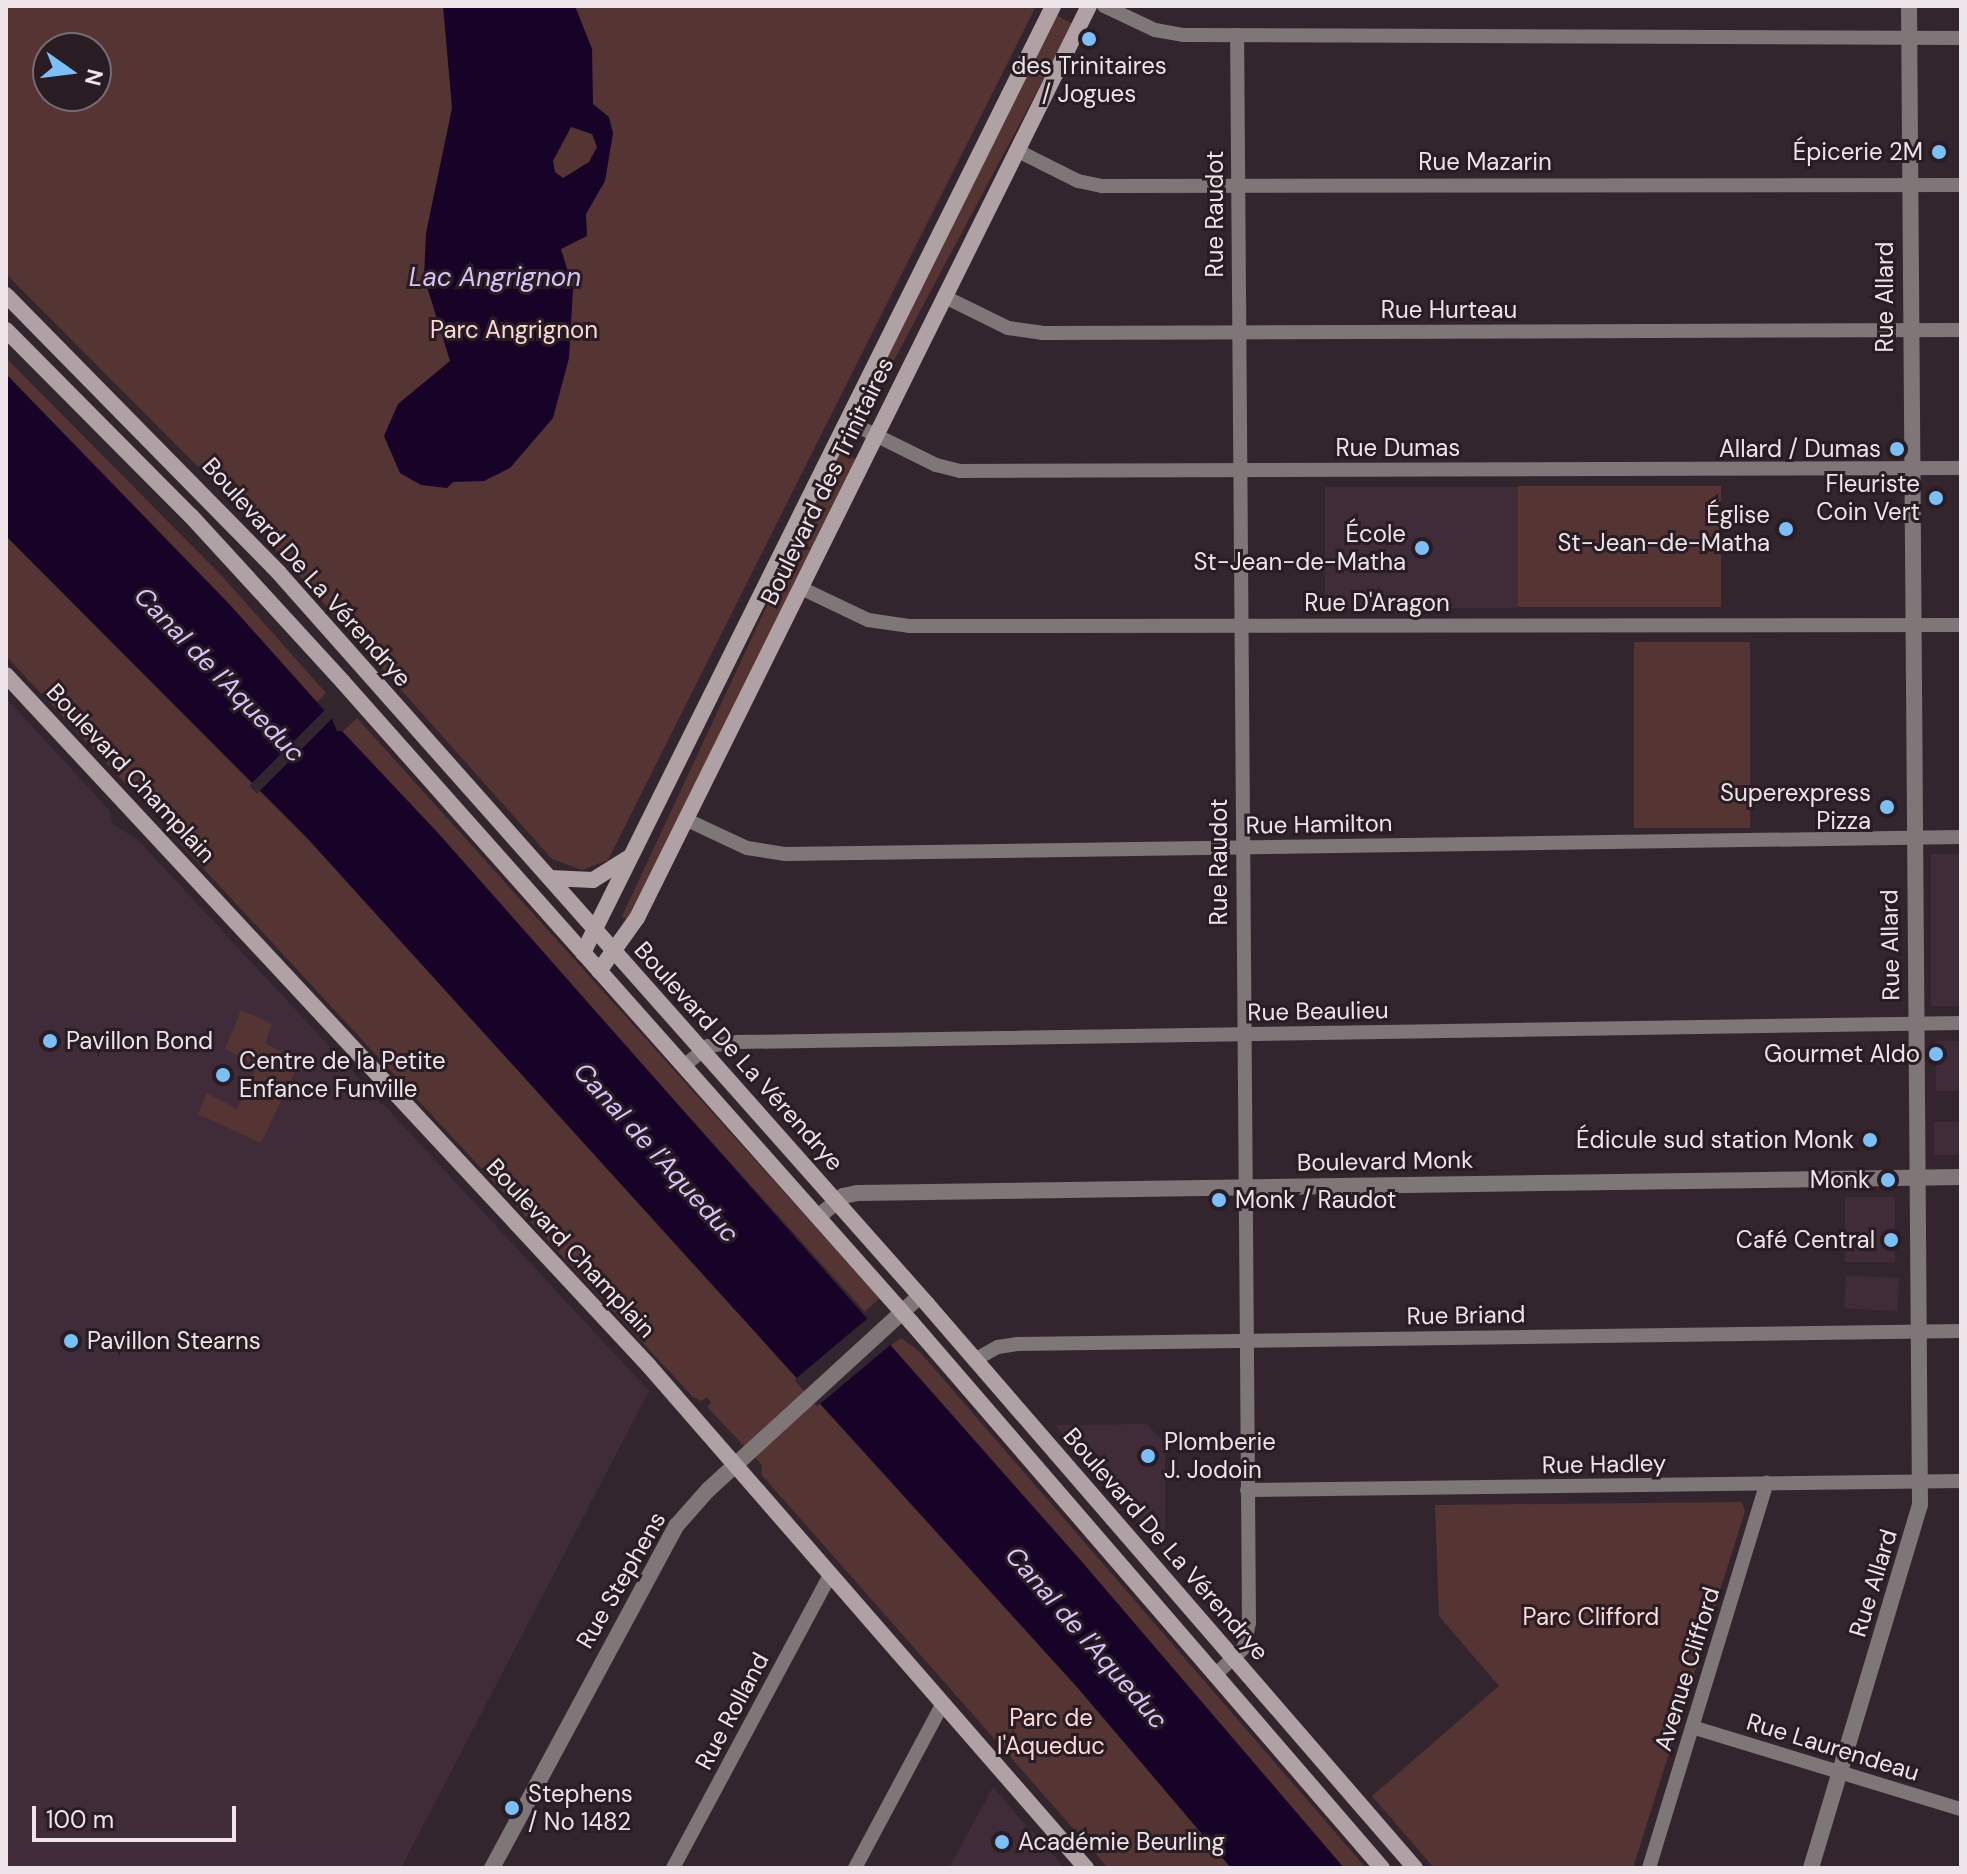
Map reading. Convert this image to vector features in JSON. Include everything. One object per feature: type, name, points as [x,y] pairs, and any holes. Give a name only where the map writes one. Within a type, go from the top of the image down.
[{"type":"main road","name":"Boulevard des Trinitaires","points":[[583,953],[1053,6]]},
{"type":"main road","name":"Boulevard des Trinitaires","points":[[599,971],[616,953],[685,819],[1089,6]]},
{"type":"main road","name":"Boulevard De La Vérendrye","points":[[6,295],[234,524],[976,1359],[1415,1868]]},
{"type":"main road","name":"Boulevard De La Vérendrye","points":[[6,330],[241,568],[902,1312],[1382,1868]]},
{"type":"main road","name":"Boulevard Champlain","points":[[6,675],[736,1464],[1086,1868]]},
{"type":"main road","points":[[550,878],[593,880],[632,855]]},
{"type":"street","points":[[1104,6],[1169,34],[1961,38]]},
{"type":"street","name":"Rue Allard","points":[[1811,1868],[1911,1543],[1920,1482],[1910,624],[1909,6]]},
{"type":"street","name":"Rue Raudot","points":[[1215,1675],[1244,1648],[1249,1630],[1243,1187],[1237,35]]},
{"type":"street","name":"Rue Mazarin","points":[[1018,151],[1090,185],[1961,185]]},
{"type":"street","name":"Rue Hurteau","points":[[945,297],[997,324],[1031,333],[1961,330]]},
{"type":"street","name":"Rue Dumas","points":[[847,421],[960,471],[1961,468]]},
{"type":"street","name":"Rue D'Aragon","points":[[801,588],[854,615],[893,625],[1961,625]]},
{"type":"street","name":"Rue Hamilton","points":[[685,819],[747,848],[773,853],[1961,837]]},
{"type":"street","name":"Rue Beaulieu","points":[[702,1050],[738,1042],[1961,1023]]},
{"type":"street","points":[[684,1066],[702,1050]]},
{"type":"street","name":"Boulevard Monk","points":[[818,1217],[836,1201],[857,1193],[1961,1177]]},
{"type":"street","name":"Rue Stephens","points":[[492,1868],[663,1545],[736,1464],[920,1296]]},
{"type":"street","name":"Rue Briand","points":[[976,1359],[998,1347],[1018,1344],[1961,1331]]},
{"type":"street","name":"Rue Hadley","points":[[1247,1490],[1961,1481]]},
{"type":"street","name":"Avenue Clifford","points":[[1649,1868],[1767,1483]]},
{"type":"street","name":"Rue Rolland","points":[[673,1868],[830,1575]]},
{"type":"street","points":[[855,1868],[943,1703]]},
{"type":"street","name":"Rue Laurendeau","points":[[1692,1727],[1961,1809]]},
{"type":"shaded area","name":"École St-Jean-de-Matha","points":[[1325,487],[1518,487],[1518,608],[1325,608]]},
{"type":"shaded area","points":[[6,698],[110,811],[112,823],[139,841],[649,1391],[401,1868],[6,1868]]},
{"type":"shaded area","points":[[1931,854],[1961,854],[1961,1006],[1931,1006]]},
{"type":"shaded area","points":[[1936,1041],[1961,1041],[1961,1091],[1936,1091]]},
{"type":"shaded area","points":[[1934,1122],[1961,1122],[1961,1155],[1934,1155]]},
{"type":"shaded area","points":[[1845,1197],[1895,1197],[1895,1262],[1845,1262]]},
{"type":"shaded area","points":[[1846,1275],[1899,1278],[1897,1311],[1844,1308]]},
{"type":"shaded area","points":[[1147,1424],[1165,1444],[1165,1552],[1055,1425]]},
{"type":"shaded area","name":"Académie Beurling","points":[[993,1787],[1017,1815],[1065,1868],[949,1868]]},
{"type":"green space","name":"Parc Angrignon","points":[[6,6],[1036,6],[608,860],[582,870],[552,859],[237,506],[6,274]]},
{"type":"green space","points":[[1056,15],[1073,24],[872,401],[856,392]]},
{"type":"green space","points":[[6,358],[221,575],[326,693],[317,702],[231,606],[6,374]]},
{"type":"green space","points":[[839,451],[856,459],[639,925],[622,917]]},
{"type":"green space","points":[[1518,486],[1721,486],[1721,607],[1518,607]]},
{"type":"green space","name":"Parc de l'Aqueduc","points":[[6,536],[308,839],[1077,1687],[1231,1868],[1108,1868],[761,1474],[762,1465],[707,1407],[711,1403],[707,1397],[701,1401],[693,1397],[177,840],[178,828],[122,780],[6,656]]},
{"type":"green space","points":[[1634,642],[1750,642],[1750,828],[1634,828]]},
{"type":"green space","points":[[357,718],[880,1298],[865,1312],[342,731]]},
{"type":"green space","points":[[241,1010],[272,1024],[265,1043],[300,1061],[261,1143],[198,1114],[207,1093],[237,1109],[257,1066],[225,1049]]},
{"type":"green space","points":[[901,1338],[920,1352],[1366,1868],[1344,1868],[890,1346]]},
{"type":"green space","name":"Parc Clifford","points":[[1742,1502],[1745,1511],[1633,1868],[1434,1868],[1372,1796],[1499,1686],[1439,1616],[1435,1505]]},
{"type":"water","name":"Lac Angrignon","points":[[443,6],[575,6],[592,49],[593,104],[609,117],[613,133],[605,181],[586,214],[587,236],[561,249],[573,288],[569,358],[553,418],[510,468],[484,481],[453,482],[447,488],[421,485],[400,473],[384,436],[398,404],[450,361],[424,277],[426,233],[452,108]],"holes":[[[571,127],[592,134],[597,147],[589,162],[563,178],[555,172],[553,161]]]},
{"type":"water","name":"Canal de l'Aqueduc","points":[[6,374],[231,606],[332,719],[337,731],[342,731],[439,834],[1083,1563],[1344,1868],[1231,1868],[1077,1687],[308,839],[6,536]]},
{"type":"pier","points":[[327,708],[335,716],[257,794],[249,786]]},
{"type":"pier","points":[[868,1318],[890,1345],[817,1407],[794,1380]]},
{"type":"place","name":"des Trinitaires / Jogues","points":[[1089,39]]},
{"type":"place","name":"Épicerie 2M","points":[[1939,152]]},
{"type":"place","name":"Allard / Dumas","points":[[1897,449]]},
{"type":"place","name":"Fleuriste Coin Vert","points":[[1936,498]]},
{"type":"place","name":"Église St-Jean-de-Matha","points":[[1786,529]]},
{"type":"place","name":"École St-Jean-de-Matha","points":[[1422,548]]},
{"type":"place","name":"Superexpress Pizza","points":[[1887,807]]},
{"type":"place","name":"Pavillon Bond","points":[[50,1041]]},
{"type":"place","name":"Gourmet Aldo","points":[[1936,1054]]},
{"type":"place","name":"Centre de la Petite Enfance Funville","points":[[223,1075]]},
{"type":"place","name":"Édicule sud station Monk","points":[[1870,1140]]},
{"type":"place","name":"Monk","points":[[1888,1180]]},
{"type":"place","name":"Monk / Raudot","points":[[1219,1200]]},
{"type":"place","name":"Café Central","points":[[1891,1240]]},
{"type":"place","name":"Pavillon Stearns","points":[[71,1341]]},
{"type":"place","name":"Plomberie J. Jodoin","points":[[1148,1456]]},
{"type":"place","name":"Stephens / No 1482","points":[[512,1808]]},
{"type":"place","name":"Académie Beurling","points":[[1002,1842]]}]
